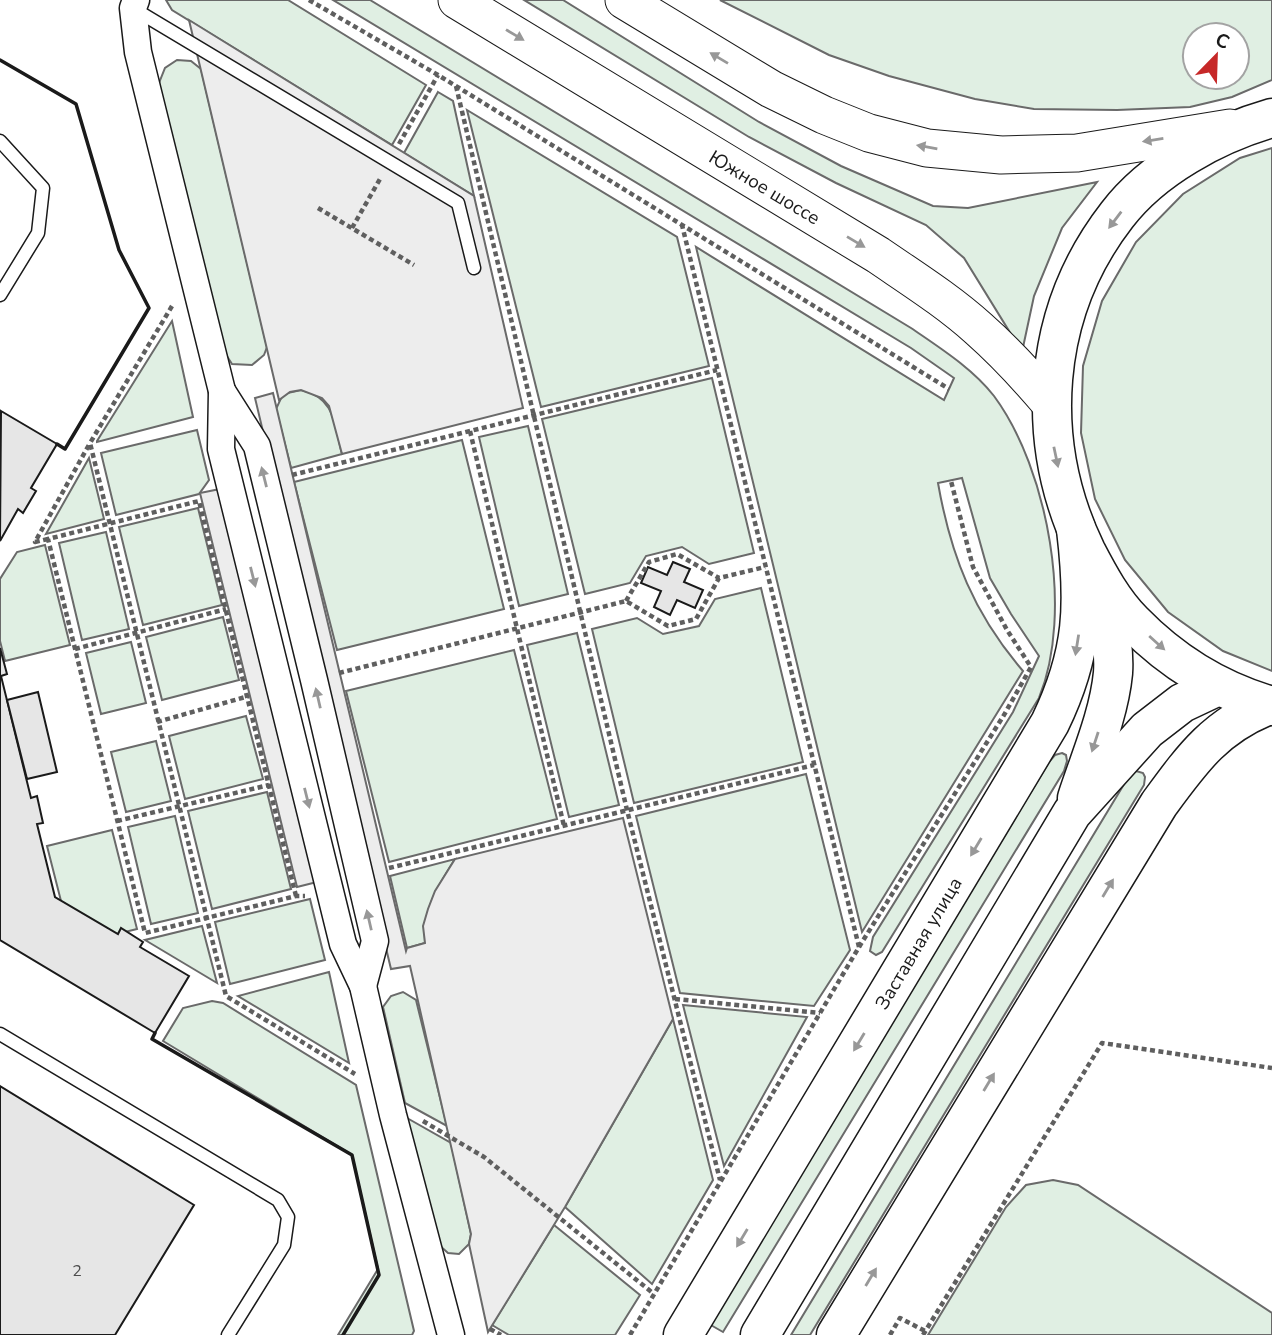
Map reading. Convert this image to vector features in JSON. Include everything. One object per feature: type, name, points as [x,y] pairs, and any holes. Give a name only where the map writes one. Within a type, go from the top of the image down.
[{"type":"main road","name":"Южное шоссе","points":[[457,0],[878,255],[937,295],[979,328],[1016,364],[1050,403]]},
{"type":"main road","points":[[624,0],[771,89],[824,116],[869,133],[927,148],[1001,155],[1077,153],[1258,122]]},
{"type":"main road","points":[[1258,122],[1192,150],[1152,181],[1118,213],[1094,249],[1065,313],[1056,352],[1050,403],[1052,440],[1062,484],[1076,529],[1100,579],[1131,620],[1169,655],[1218,686],[1271,706]]},
{"type":"main road","name":"Заставная улица","points":[[683,1335],[1050,723],[1073,668],[1080,628],[1082,581],[1076,529]]},
{"type":"main road","points":[[1072,813],[1105,709],[1113,673],[1111,641],[1100,579]]},
{"type":"main road","points":[[760,1335],[1072,813],[1147,730],[1182,703],[1218,686]]},
{"type":"main road","points":[[836,1335],[1159,804],[1188,764],[1215,735],[1246,714],[1271,706]]},
{"type":"street","points":[[134,4],[138,52],[222,391],[221,449],[343,944],[363,986],[393,1115],[451,1335]]},
{"type":"street","points":[[222,391],[257,446],[314,680],[374,942],[363,986]]},
{"type":"lane","points":[[134,4],[458,203],[474,268]]},
{"type":"lane","points":[[0,141],[43,188],[38,233],[0,295]]},
{"type":"lane","points":[[0,1034],[278,1199],[288,1217],[284,1245],[228,1335]]},
{"type":"path","points":[[309,0],[456,86],[949,389]]},
{"type":"path","points":[[456,86],[627,810],[721,1182]]},
{"type":"path","points":[[318,208],[414,265]]},
{"type":"path","points":[[682,225],[859,947]]},
{"type":"path","points":[[48,539],[145,933],[296,896],[200,501],[35,542],[90,443],[172,306]]},
{"type":"path","points":[[292,475],[717,370]]},
{"type":"path","points":[[470,430],[564,826]]},
{"type":"path","points":[[90,443],[226,996],[359,1077]]},
{"type":"path","points":[[630,1335],[859,947],[1004,715],[1031,667],[1007,630],[973,567],[951,481]]},
{"type":"path","points":[[626,601],[649,562],[677,555],[719,578],[765,567]]},
{"type":"path","points":[[314,680],[626,601],[668,626],[696,619],[719,578]]},
{"type":"path","points":[[75,649],[226,609]]},
{"type":"path","points":[[157,722],[280,688]]},
{"type":"path","points":[[389,868],[814,765]]},
{"type":"path","points":[[117,821],[269,785]]},
{"type":"path","points":[[675,999],[820,1013]]},
{"type":"path","points":[[890,1335],[900,1318],[924,1333],[1102,1043],[1272,1068]]},
{"type":"path","points":[[417,1118],[484,1157],[654,1294]]},
{"type":"path","points":[[490,1329],[501,1335]]},
{"type":"green space","points":[[166,0],[288,0],[426,85],[392,145],[172,10]]},
{"type":"green space","points":[[333,0],[370,0],[911,328],[976,376],[994,396],[1013,426],[1029,462],[1050,542],[1054,625],[1049,663],[1039,698],[882,952],[876,955],[870,951],[873,937],[1013,712],[1039,656],[990,578],[962,478],[938,483],[950,536],[967,583],[991,628],[1023,671],[862,932],[696,247],[944,400],[954,378],[911,348]]},
{"type":"green space","points":[[524,0],[563,0],[759,122],[841,166],[933,206],[968,208],[1097,182],[1062,228],[1034,296],[1022,352],[964,258],[926,225],[836,183],[749,137]]},
{"type":"green space","points":[[720,0],[1272,0],[1272,80],[1251,89],[1251,21],[1181,21],[1181,91],[1246,91],[1190,107],[1034,109],[975,99],[889,76],[829,55]]},
{"type":"green space","points":[[177,60],[191,61],[201,69],[267,347],[264,355],[252,365],[232,364],[223,350],[159,83],[165,68]]},
{"type":"green space","points":[[438,92],[453,101],[474,196],[404,153]]},
{"type":"green space","points":[[467,110],[677,237],[709,366],[541,407]]},
{"type":"green space","points":[[1272,148],[1272,671],[1223,651],[1168,612],[1125,560],[1095,499],[1081,433],[1083,366],[1102,301],[1136,242],[1183,194],[1240,158]]},
{"type":"green space","points":[[172,321],[193,417],[97,442],[97,441]]},
{"type":"green space","points":[[712,378],[754,553],[709,564],[682,547],[646,556],[630,583],[585,594],[542,419]]},
{"type":"green space","points":[[301,390],[321,399],[327,406],[335,423],[342,454],[291,468],[276,409],[283,394]]},
{"type":"green space","points":[[528,426],[568,594],[519,606],[479,437]]},
{"type":"green space","points":[[197,430],[209,480],[199,494],[116,515],[101,453]]},
{"type":"green space","points":[[462,440],[504,609],[337,650],[294,482]]},
{"type":"green space","points":[[89,458],[104,519],[46,534]]},
{"type":"green space","points":[[198,508],[222,605],[143,625],[119,527]]},
{"type":"green space","points":[[106,532],[129,629],[82,640],[59,543]]},
{"type":"green space","points":[[45,545],[70,645],[5,661],[0,641],[0,579],[17,552]]},
{"type":"green space","points":[[761,588],[803,762],[634,803],[592,629],[637,618],[663,634],[699,626],[715,599]]},
{"type":"green space","points":[[223,617],[239,680],[162,700],[146,637]]},
{"type":"green space","points":[[577,633],[619,805],[569,817],[527,645]]},
{"type":"green space","points":[[131,642],[146,703],[101,714],[86,653]]},
{"type":"green space","points":[[514,650],[557,819],[389,862],[346,691]]},
{"type":"green space","points":[[246,716],[263,779],[185,799],[169,736]]},
{"type":"green space","points":[[156,741],[171,801],[126,812],[111,752]]},
{"type":"green space","points":[[1055,755],[1066,755],[1067,761],[1064,771],[723,1332],[709,1324],[1049,762]]},
{"type":"green space","points":[[1136,771],[1143,773],[1144,785],[810,1335],[791,1335],[1129,776]]},
{"type":"green space","points":[[806,774],[850,950],[814,1006],[680,993],[636,816]]},
{"type":"green space","points":[[267,792],[291,889],[212,909],[188,811]]},
{"type":"green space","points":[[175,816],[198,913],[151,924],[128,827]]},
{"type":"green space","points":[[112,830],[137,929],[109,936],[62,905],[47,846]]},
{"type":"green space","points":[[455,859],[437,889],[429,909],[425,943],[407,948],[390,876]]},
{"type":"green space","points":[[310,899],[325,960],[230,984],[215,922]]},
{"type":"green space","points":[[202,926],[217,983],[145,940]]},
{"type":"green space","points":[[329,972],[349,1063],[238,996]]},
{"type":"green space","points":[[403,992],[416,1000],[447,1126],[405,1103],[383,1007],[391,996]]},
{"type":"green space","points":[[212,1001],[223,1003],[356,1085],[414,1331],[412,1335],[338,1335],[378,1269],[352,1155],[163,1041],[183,1008]]},
{"type":"green space","points":[[683,1005],[807,1017],[724,1166]]},
{"type":"green space","points":[[673,1019],[713,1180],[652,1284],[565,1207]]},
{"type":"green space","points":[[407,1118],[451,1143],[471,1234],[469,1244],[459,1254],[448,1253],[438,1244]]},
{"type":"green space","points":[[1053,1180],[1078,1185],[1272,1313],[1272,1335],[928,1335],[1006,1207],[1026,1185]]},
{"type":"green space","points":[[554,1225],[640,1295],[615,1335],[509,1335],[492,1325]]},
{"type":"shaded area","points":[[189,20],[474,196],[523,408],[342,454],[329,406],[322,398],[301,390],[290,392],[279,400]]},
{"type":"shaded area","points":[[273,393],[406,951],[407,948],[425,943],[423,926],[428,909],[435,891],[455,859],[623,818],[673,1019],[565,1207],[488,1332],[469,1244],[471,1234],[410,966],[391,969],[255,398]]},
{"type":"shaded area","points":[[220,489],[317,882],[297,887],[200,493]]},
{"type":"building","points":[[1,411],[57,444],[31,488],[36,491],[23,513],[18,509],[0,541]]},
{"type":"building","points":[[673,562],[690,569],[684,582],[703,590],[695,608],[677,600],[670,615],[654,607],[661,591],[641,583],[648,567],[667,575]]},
{"type":"building","points":[[0,648],[7,674],[1,676],[31,798],[37,796],[43,823],[37,824],[55,897],[118,934],[121,928],[143,942],[140,947],[189,976],[155,1033],[0,940]]},
{"type":"building","points":[[38,692],[57,772],[27,779],[7,700]]},
{"type":"building","points":[[0,1086],[194,1205],[115,1335],[0,1335]]},
{"type":"wall","points":[[0,60],[76,104],[119,250],[149,308],[65,449],[57,444]]},
{"type":"wall","points":[[155,1033],[152,1039],[352,1155],[379,1275],[343,1335]]}]
